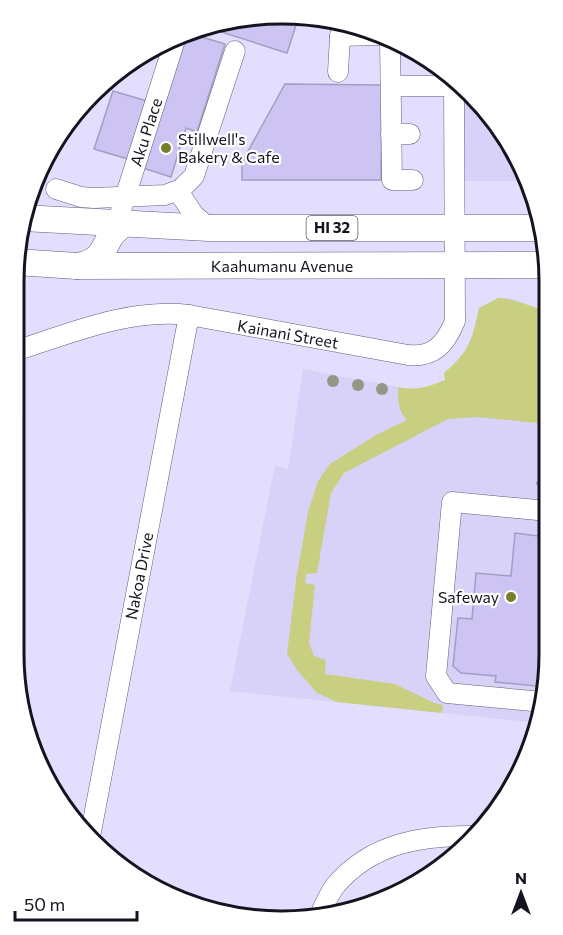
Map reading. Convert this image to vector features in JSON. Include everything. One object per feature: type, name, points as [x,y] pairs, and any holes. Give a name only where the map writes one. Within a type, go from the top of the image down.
[{"type":"main road","name":"HI 32","points":[[32,219],[209,228],[533,228]]},
{"type":"main road","points":[[77,266],[85,265],[96,259],[105,249],[109,237],[123,224],[132,238],[137,254],[143,261],[155,266]]},
{"type":"main road","name":"Kaahumanu Avenue","points":[[25,263],[77,266],[538,265]]},
{"type":"street","points":[[338,72],[344,32]]},
{"type":"street","name":"Aku Place","points":[[123,224],[121,210],[172,49]]},
{"type":"street","points":[[390,49],[391,86],[401,134],[392,180],[413,180]]},
{"type":"street","points":[[56,189],[81,197],[125,198],[165,195],[178,191],[194,176],[235,51]]},
{"type":"street","points":[[391,86],[446,83]]},
{"type":"street","name":"Kainani Street","points":[[24,348],[107,322],[159,314],[189,315],[397,354],[427,355],[441,344],[455,321],[454,91]]},
{"type":"street","points":[[178,191],[194,215],[209,228]]},
{"type":"street","name":"Nakoa Drive","points":[[92,827],[189,315]]},
{"type":"street","points":[[534,701],[447,693],[436,676],[452,502],[539,510]]},
{"type":"street","points":[[324,907],[334,888],[358,863],[390,846],[442,836],[464,836]]},
{"type":"shaded area","points":[[454,91],[464,99],[496,138],[518,181],[455,181]]},
{"type":"shaded area","points":[[498,298],[512,298],[539,309],[539,654],[537,687],[529,722],[230,691],[275,465],[288,469],[303,369],[409,389],[426,388],[460,374],[475,357]]},
{"type":"green space","points":[[498,298],[539,309],[539,423],[477,417],[448,419],[344,473],[331,493],[317,573],[306,574],[305,583],[315,585],[309,643],[314,656],[326,660],[325,674],[395,684],[443,705],[442,713],[337,702],[317,693],[297,670],[287,654],[296,580],[308,512],[318,481],[330,464],[376,435],[407,420],[399,405],[398,387],[422,388],[445,380],[444,373],[469,344],[479,308]]},
{"type":"building","points":[[296,25],[287,53],[220,32],[248,26]]},
{"type":"building","points":[[202,37],[225,44],[197,132],[186,128],[171,177],[143,168],[183,44]]},
{"type":"building","points":[[285,84],[382,85],[381,180],[242,180],[242,162]]},
{"type":"building","points":[[113,91],[147,101],[128,159],[94,149]]},
{"type":"building","name":"Safeway","points":[[539,522],[537,686],[495,682],[496,676],[461,673],[453,666],[458,618],[472,619],[476,573],[511,576],[515,533],[538,536]]},
{"type":"place","name":"Stillwell's Bakery & Cafe","points":[[166,148]]},
{"type":"place","name":"Safeway","points":[[511,597]]}]
